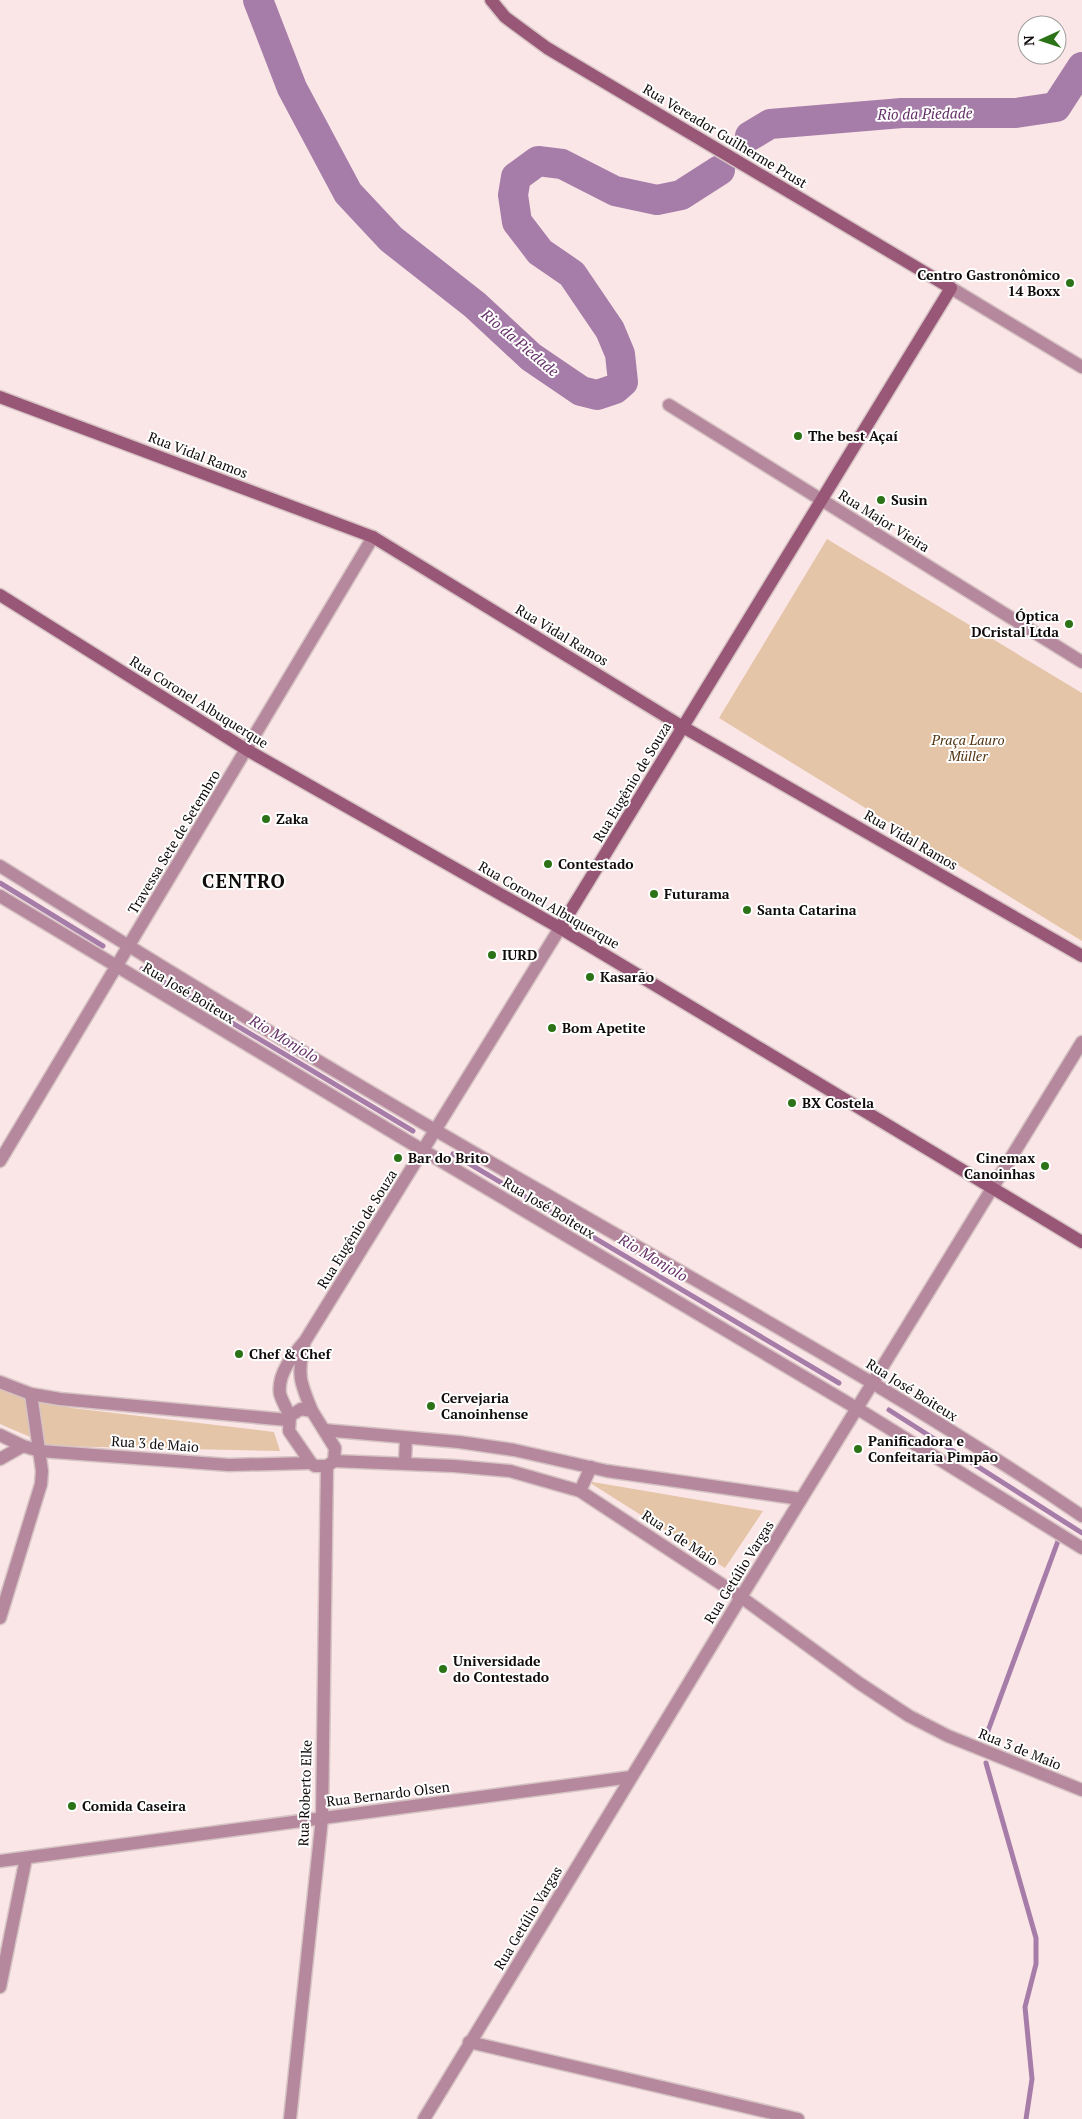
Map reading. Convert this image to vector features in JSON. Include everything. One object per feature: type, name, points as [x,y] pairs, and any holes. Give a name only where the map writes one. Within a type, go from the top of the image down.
[{"type":"main road","name":"Rua Vereador Guilherme Prust","points":[[490,0],[505,17],[547,48],[951,288]]},
{"type":"main road","name":"Rua Eugênio de Souza","points":[[560,928],[951,288]]},
{"type":"main road","name":"Rua Vidal Ramos","points":[[0,397],[373,537],[683,727],[1082,956]]},
{"type":"main road","name":"Rua Coronel Albuquerque","points":[[0,595],[247,750],[560,928],[1082,1242]]},
{"type":"street","points":[[951,288],[1082,367]]},
{"type":"street","name":"Rua Major Vieira","points":[[669,405],[1082,662]]},
{"type":"street","name":"Travessa Sete de Setembro","points":[[0,1162],[373,537]]},
{"type":"street","name":"Rua José Boiteux","points":[[0,866],[128,946],[436,1132],[874,1383],[1082,1516]]},
{"type":"street","name":"Rua José Boiteux","points":[[0,896],[858,1409],[1082,1548]]},
{"type":"street","name":"Rua Eugênio de Souza","points":[[311,1463],[289,1431],[289,1418],[280,1394],[283,1374],[290,1358],[305,1341],[436,1132],[560,928]]},
{"type":"street","name":"Rua Getúlio Vargas","points":[[424,2119],[469,2042],[1082,1042]]},
{"type":"street","name":"Rua Eugênio de Souza","points":[[305,1341],[299,1369],[303,1390],[312,1411],[324,1430]]},
{"type":"street","points":[[0,1382],[31,1394],[289,1418],[301,1409],[312,1411]]},
{"type":"street","points":[[0,1618],[41,1484],[40,1451],[31,1394]]},
{"type":"street","points":[[324,1430],[514,1450],[591,1467],[801,1499]]},
{"type":"street","name":"Rua Roberto Elke","points":[[290,2119],[322,1818],[331,1463],[335,1448],[324,1430]]},
{"type":"street","name":"Rua 3 de Maio","points":[[0,1435],[23,1446],[40,1451],[229,1465],[311,1463],[321,1467],[331,1463],[405,1464],[510,1471],[580,1491],[741,1597],[859,1684],[909,1716],[948,1736],[1082,1790]]},
{"type":"street","points":[[405,1464],[406,1438]]},
{"type":"street","points":[[0,1459],[23,1446]]},
{"type":"street","points":[[580,1491],[591,1467]]},
{"type":"street","name":"Rua Bernardo Olsen","points":[[0,1861],[631,1777]]},
{"type":"street","points":[[0,1987],[26,1858]]},
{"type":"street","points":[[469,2042],[798,2119]]},
{"type":"green space","name":"Praça Lauro Müller","points":[[827,539],[1082,693],[1082,941],[719,718]]},
{"type":"green space","points":[[0,1387],[72,1408],[274,1432],[280,1451],[51,1446],[0,1424]]},
{"type":"green space","points":[[587,1481],[763,1511],[725,1568]]},
{"type":"waterway","name":"Rio da Piedade","points":[[258,0],[292,88],[348,193],[391,239],[475,305],[531,357],[581,391],[597,395],[615,389],[623,382],[620,354],[610,330],[572,274],[540,252],[517,222],[513,195],[516,177],[538,161],[562,164],[615,191],[657,200],[681,195],[720,170]]},
{"type":"waterway","name":"Rio da Piedade","points":[[750,136],[770,124],[902,113],[1016,113],[1056,107],[1082,67]]},
{"type":"waterway","name":"Rio Monjolo","points":[[0,883],[103,946]]},
{"type":"waterway","name":"Rio Monjolo","points":[[142,969],[413,1131]]},
{"type":"waterway","name":"Rio Monjolo","points":[[453,1154],[839,1383]]},
{"type":"waterway","name":"Rio Monjolo","points":[[889,1410],[1082,1533]]},
{"type":"waterway","points":[[985,1739],[1058,1541]]},
{"type":"waterway","points":[[986,1763],[1036,1938],[1036,1964],[1025,2007],[1032,2079],[1026,2119]]},
{"type":"place","name":"Centro Gastronômico 14 Boxx","points":[[1070,283]]},
{"type":"place","name":"The best Açaí","points":[[798,436]]},
{"type":"place","name":"Susin","points":[[881,500]]},
{"type":"place","name":"Óptica DCristal Ltda","points":[[1069,624]]},
{"type":"place","name":"Zaka","points":[[266,819]]},
{"type":"place","name":"Contestado","points":[[548,864]]},
{"type":"place","name":"Futurama","points":[[654,894]]},
{"type":"place","name":"Santa Catarina","points":[[747,910]]},
{"type":"place","name":"IURD","points":[[492,955]]},
{"type":"place","name":"Kasarão","points":[[590,977]]},
{"type":"place","name":"Bom Apetite","points":[[552,1028]]},
{"type":"place","name":"BX Costela","points":[[792,1103]]},
{"type":"place","name":"Bar do Brito","points":[[398,1158]]},
{"type":"place","name":"Cinemax Canoinhas","points":[[1045,1166]]},
{"type":"place","name":"Chef & Chef","points":[[239,1354]]},
{"type":"place","name":"Cervejaria Canoinhense","points":[[431,1406]]},
{"type":"place","name":"Panificadora e Confeitaria Pimpão","points":[[858,1449]]},
{"type":"place","name":"Universidade do Contestado","points":[[443,1669]]},
{"type":"place","name":"Comida Caseira","points":[[72,1806]]},
{"type":"district","name":"CENTRO","points":[[244,881]]}]
